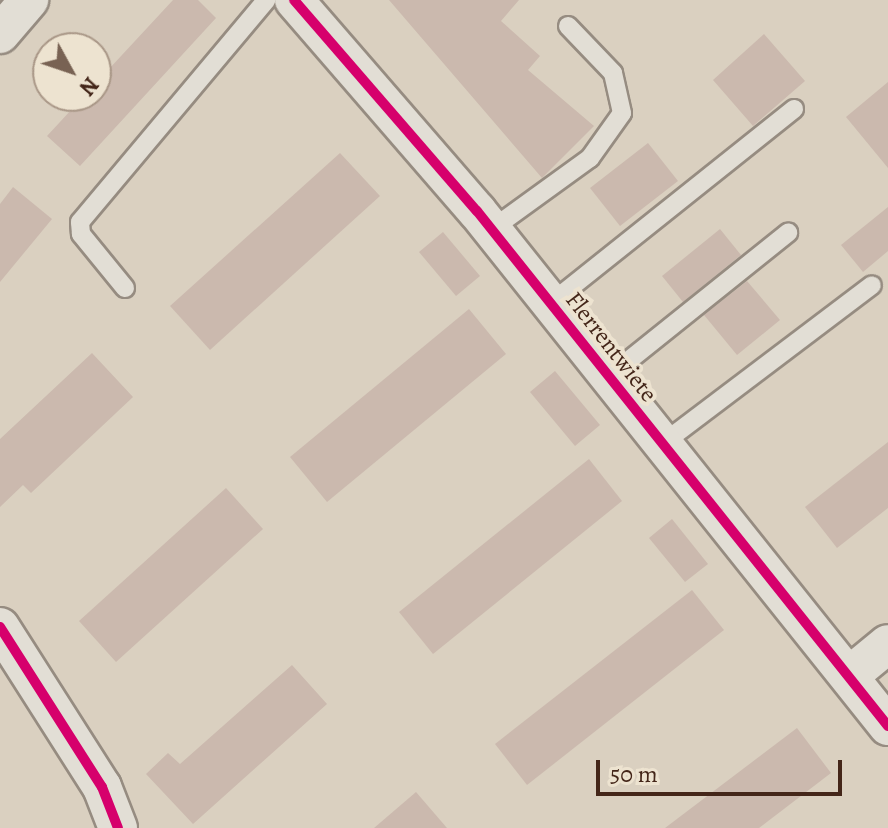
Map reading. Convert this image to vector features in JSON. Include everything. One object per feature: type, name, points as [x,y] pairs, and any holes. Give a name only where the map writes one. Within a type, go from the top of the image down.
[{"type":"street","points":[[0,34],[29,0]]},
{"type":"street","name":"Flerrentwiete","points":[[302,3],[492,229],[888,726]]},
{"type":"street","points":[[0,627],[102,787],[118,828]]},
{"type":"street","points":[[849,676],[888,644]]},
{"type":"lane","points":[[125,288],[81,234],[80,222],[266,0]]},
{"type":"lane","points":[[492,229],[590,158],[622,113],[613,73],[568,26]]},
{"type":"lane","points":[[551,303],[794,109]]},
{"type":"lane","points":[[608,377],[788,233]]},
{"type":"lane","points":[[662,444],[872,285]]},
{"type":"building","points":[[173,0],[198,0],[216,18],[80,166],[47,136],[69,112],[112,112],[112,66]]},
{"type":"building","points":[[389,0],[519,0],[501,21],[540,56],[528,70],[594,126],[542,178]]},
{"type":"building","points":[[764,34],[805,81],[753,126],[713,80]]},
{"type":"building","points":[[888,82],[888,168],[846,117]]},
{"type":"building","points":[[648,143],[678,181],[620,226],[590,188]]},
{"type":"building","points":[[340,153],[380,196],[210,350],[170,306]]},
{"type":"building","points":[[13,187],[52,219],[0,282],[0,204]]},
{"type":"building","points":[[888,207],[888,251],[863,272],[841,245]]},
{"type":"building","points":[[720,229],[741,255],[683,302],[662,276]]},
{"type":"building","points":[[443,232],[480,276],[456,296],[419,252]]},
{"type":"building","points":[[747,281],[780,320],[737,355],[704,315]]},
{"type":"building","points":[[469,309],[506,354],[327,502],[290,457]]},
{"type":"building","points":[[92,353],[133,397],[31,493],[23,485],[0,507],[0,439]]},
{"type":"building","points":[[555,371],[600,425],[575,446],[530,392]]},
{"type":"building","points":[[888,442],[888,508],[837,548],[805,507]]},
{"type":"building","points":[[589,459],[622,501],[433,654],[399,612]]},
{"type":"building","points":[[226,488],[263,529],[116,662],[79,621]]},
{"type":"building","points":[[672,519],[708,564],[685,582],[649,538]]},
{"type":"building","points":[[692,590],[724,630],[527,785],[495,744]]},
{"type":"building","points":[[292,665],[327,704],[193,824],[146,774],[168,753],[180,764]]},
{"type":"building","points":[[797,728],[831,773],[759,828],[665,828]]},
{"type":"building","points":[[416,792],[447,828],[374,828]]},
{"type":"cycle path","points":[[294,0],[477,211],[888,726]]},
{"type":"cycle path","points":[[0,627],[102,787],[118,828]]}]
